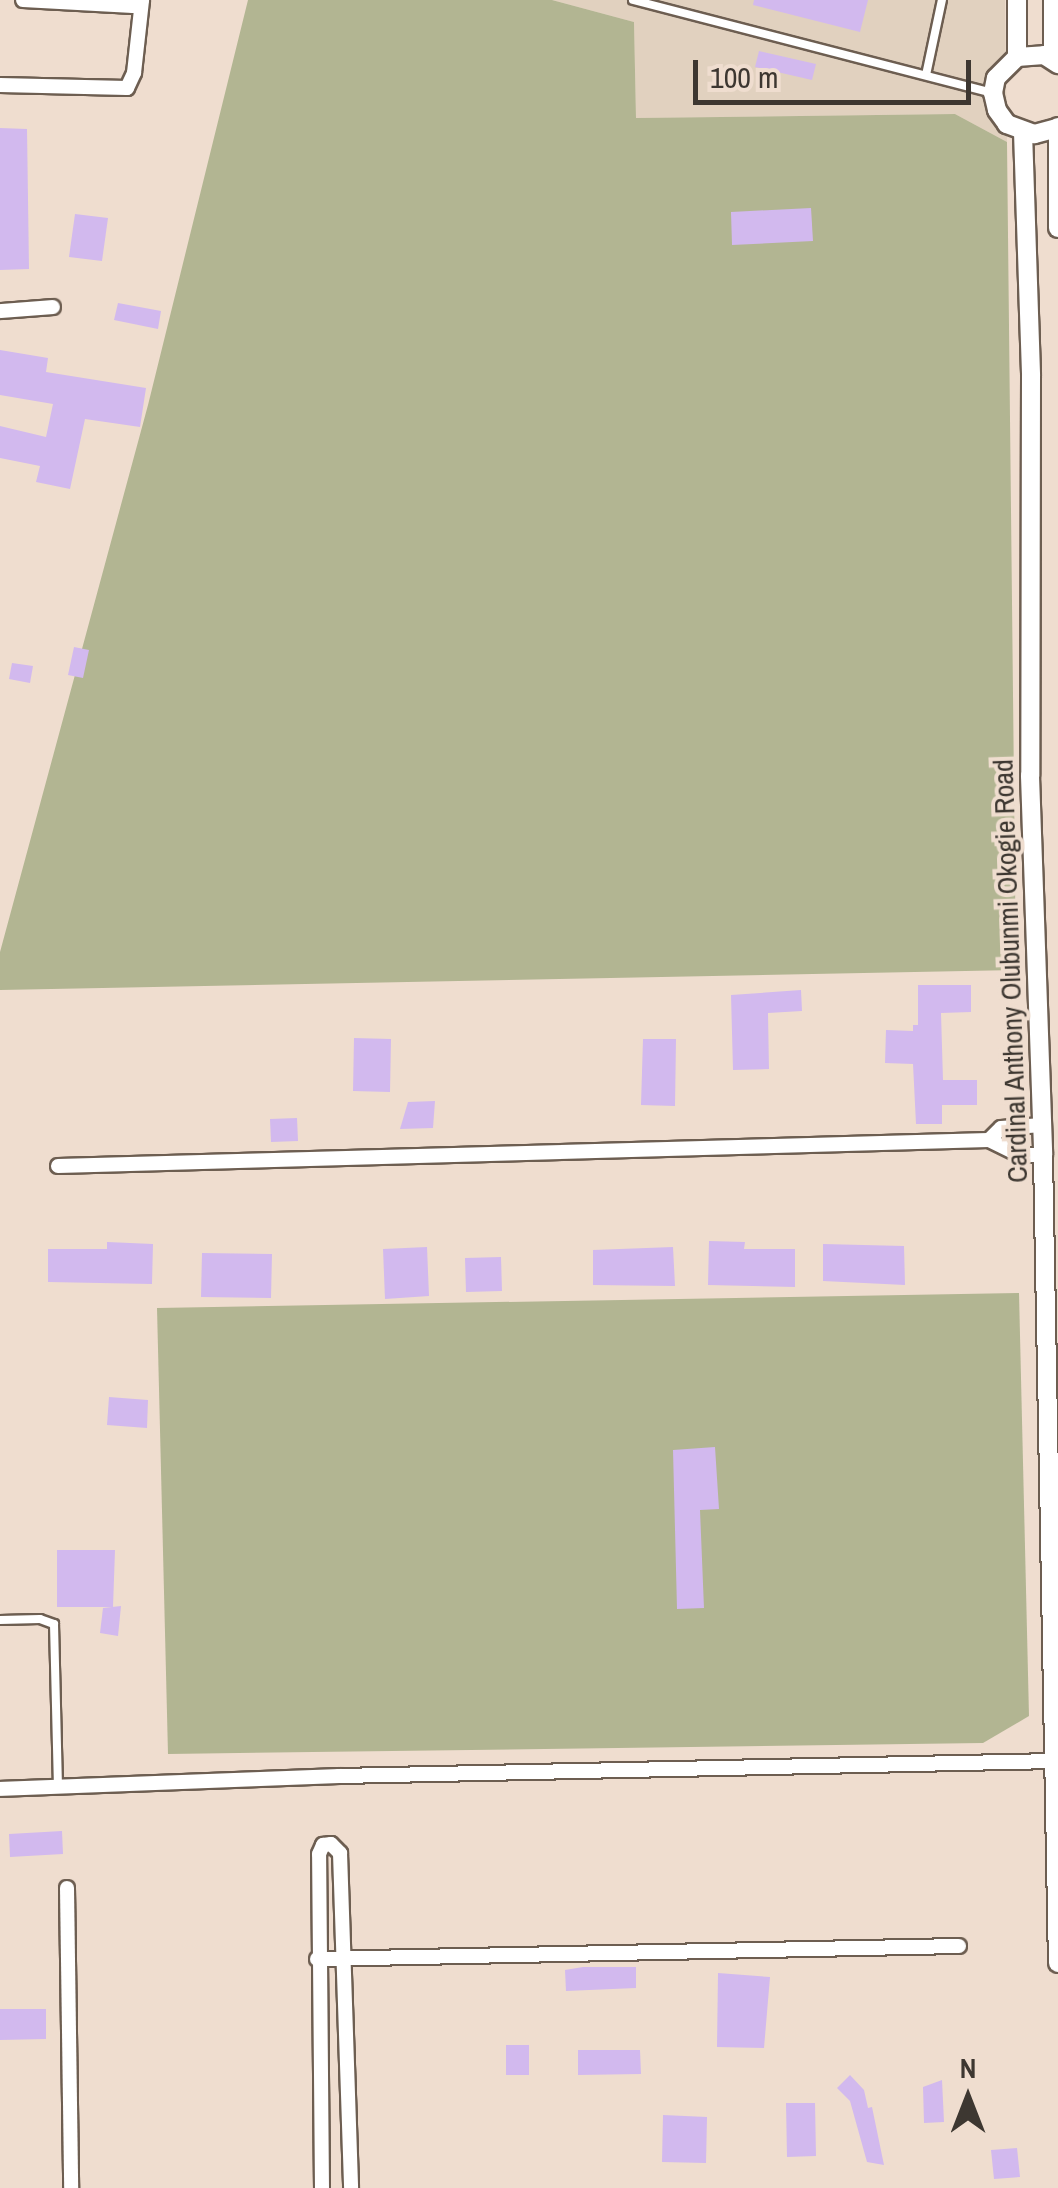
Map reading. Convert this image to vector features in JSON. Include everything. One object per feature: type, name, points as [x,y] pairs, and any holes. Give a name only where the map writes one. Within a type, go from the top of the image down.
[{"type":"street","points":[[23,0],[133,6],[142,1]]},
{"type":"street","points":[[1017,0],[1017,56],[996,78],[993,93],[997,110],[1008,124],[1023,132],[1045,134],[1058,127],[1058,228]]},
{"type":"street","points":[[1017,56],[1056,62],[1054,0]]},
{"type":"street","points":[[0,85],[128,88],[134,73],[142,1]]},
{"type":"street","name":"Cardinal Anthony Olubunmi Okogie Road","points":[[1023,132],[1031,376],[1030,776],[1043,1155],[1058,1963]]},
{"type":"street","points":[[0,311],[53,307]]},
{"type":"street","points":[[989,1140],[1001,1128],[1042,1124]]},
{"type":"street","points":[[58,1166],[989,1140],[1020,1155],[1043,1155]]},
{"type":"street","points":[[0,1790],[435,1773],[1056,1761]]},
{"type":"street","points":[[322,2188],[318,1854],[323,1845],[331,1844],[340,1853],[351,2188]]},
{"type":"street","points":[[68,1888],[70,2188]]},
{"type":"street","points":[[317,1959],[959,1946]]},
{"type":"lane","points":[[634,0],[993,93]]},
{"type":"lane","points":[[926,76],[942,0]]},
{"type":"lane","points":[[0,1620],[40,1619],[54,1624],[58,1787]]},
{"type":"shaded area","points":[[552,0],[1005,0],[1007,142],[955,114],[636,118],[634,22]]},
{"type":"green space","points":[[248,0],[552,0],[634,22],[636,118],[955,114],[1007,142],[1016,970],[0,990],[0,952],[148,405]]},
{"type":"green space","points":[[1019,1293],[1029,1716],[983,1743],[168,1754],[157,1308]]},
{"type":"building","points":[[754,0],[868,0],[860,32],[753,5]]},
{"type":"building","points":[[759,51],[816,64],[812,80],[755,67]]},
{"type":"building","points":[[0,128],[27,129],[29,269],[0,270]]},
{"type":"building","points":[[811,208],[813,241],[732,245],[731,212]]},
{"type":"building","points":[[75,214],[108,218],[102,261],[69,257]]},
{"type":"building","points":[[118,303],[161,311],[158,329],[114,320]]},
{"type":"building","points":[[0,350],[48,358],[46,372],[146,388],[140,427],[85,419],[70,489],[36,482],[40,466],[0,458],[0,426],[46,437],[53,404],[0,395]]},
{"type":"building","points":[[74,647],[89,650],[83,678],[68,675]]},
{"type":"building","points":[[12,663],[33,666],[30,683],[9,679]]},
{"type":"building","points":[[918,985],[971,985],[971,1012],[941,1013],[943,1080],[977,1080],[977,1105],[942,1105],[942,1124],[916,1124],[913,1064],[885,1063],[886,1030],[913,1031],[913,1025],[918,1025]]},
{"type":"building","points":[[801,990],[802,1011],[768,1013],[769,1069],[733,1070],[731,995]]},
{"type":"building","points":[[354,1038],[391,1039],[390,1092],[353,1091]]},
{"type":"building","points":[[643,1039],[676,1039],[675,1106],[641,1105]]},
{"type":"building","points":[[435,1101],[433,1128],[400,1129],[408,1102]]},
{"type":"building","points":[[297,1118],[298,1141],[271,1142],[270,1119]]},
{"type":"building","points":[[709,1241],[745,1242],[744,1249],[795,1249],[795,1287],[708,1285]]},
{"type":"building","points":[[107,1242],[153,1244],[152,1284],[48,1282],[48,1249],[107,1249]]},
{"type":"building","points":[[823,1244],[904,1246],[905,1285],[823,1281]]},
{"type":"building","points":[[427,1247],[429,1296],[385,1299],[383,1249]]},
{"type":"building","points":[[673,1247],[675,1286],[593,1285],[593,1250]]},
{"type":"building","points":[[202,1253],[272,1254],[271,1298],[201,1297]]},
{"type":"building","points":[[501,1257],[502,1291],[466,1292],[465,1258]]},
{"type":"building","points":[[109,1397],[148,1400],[147,1428],[107,1425]]},
{"type":"building","points":[[715,1447],[719,1509],[700,1510],[704,1608],[677,1609],[673,1450]]},
{"type":"building","points":[[57,1550],[115,1550],[113,1607],[57,1607]]},
{"type":"building","points":[[121,1606],[118,1636],[100,1633],[103,1608]]},
{"type":"building","points":[[62,1831],[63,1854],[10,1857],[9,1834]]},
{"type":"building","points":[[636,1967],[636,1988],[566,1991],[565,1970]]},
{"type":"building","points":[[718,1973],[770,1977],[764,2048],[717,2047]]},
{"type":"building","points":[[0,2009],[46,2009],[46,2039],[0,2040]]},
{"type":"building","points":[[506,2045],[529,2045],[529,2075],[506,2075]]},
{"type":"building","points":[[578,2050],[640,2050],[641,2074],[578,2075]]},
{"type":"building","points":[[850,2075],[864,2090],[868,2108],[872,2107],[884,2165],[867,2162],[850,2101],[837,2088]]},
{"type":"building","points":[[942,2080],[944,2122],[924,2123],[923,2087]]},
{"type":"building","points":[[786,2103],[815,2103],[816,2156],[787,2157]]},
{"type":"building","points":[[663,2115],[707,2117],[706,2163],[662,2162]]},
{"type":"building","points":[[1017,2148],[1020,2177],[994,2179],[991,2150]]}]
